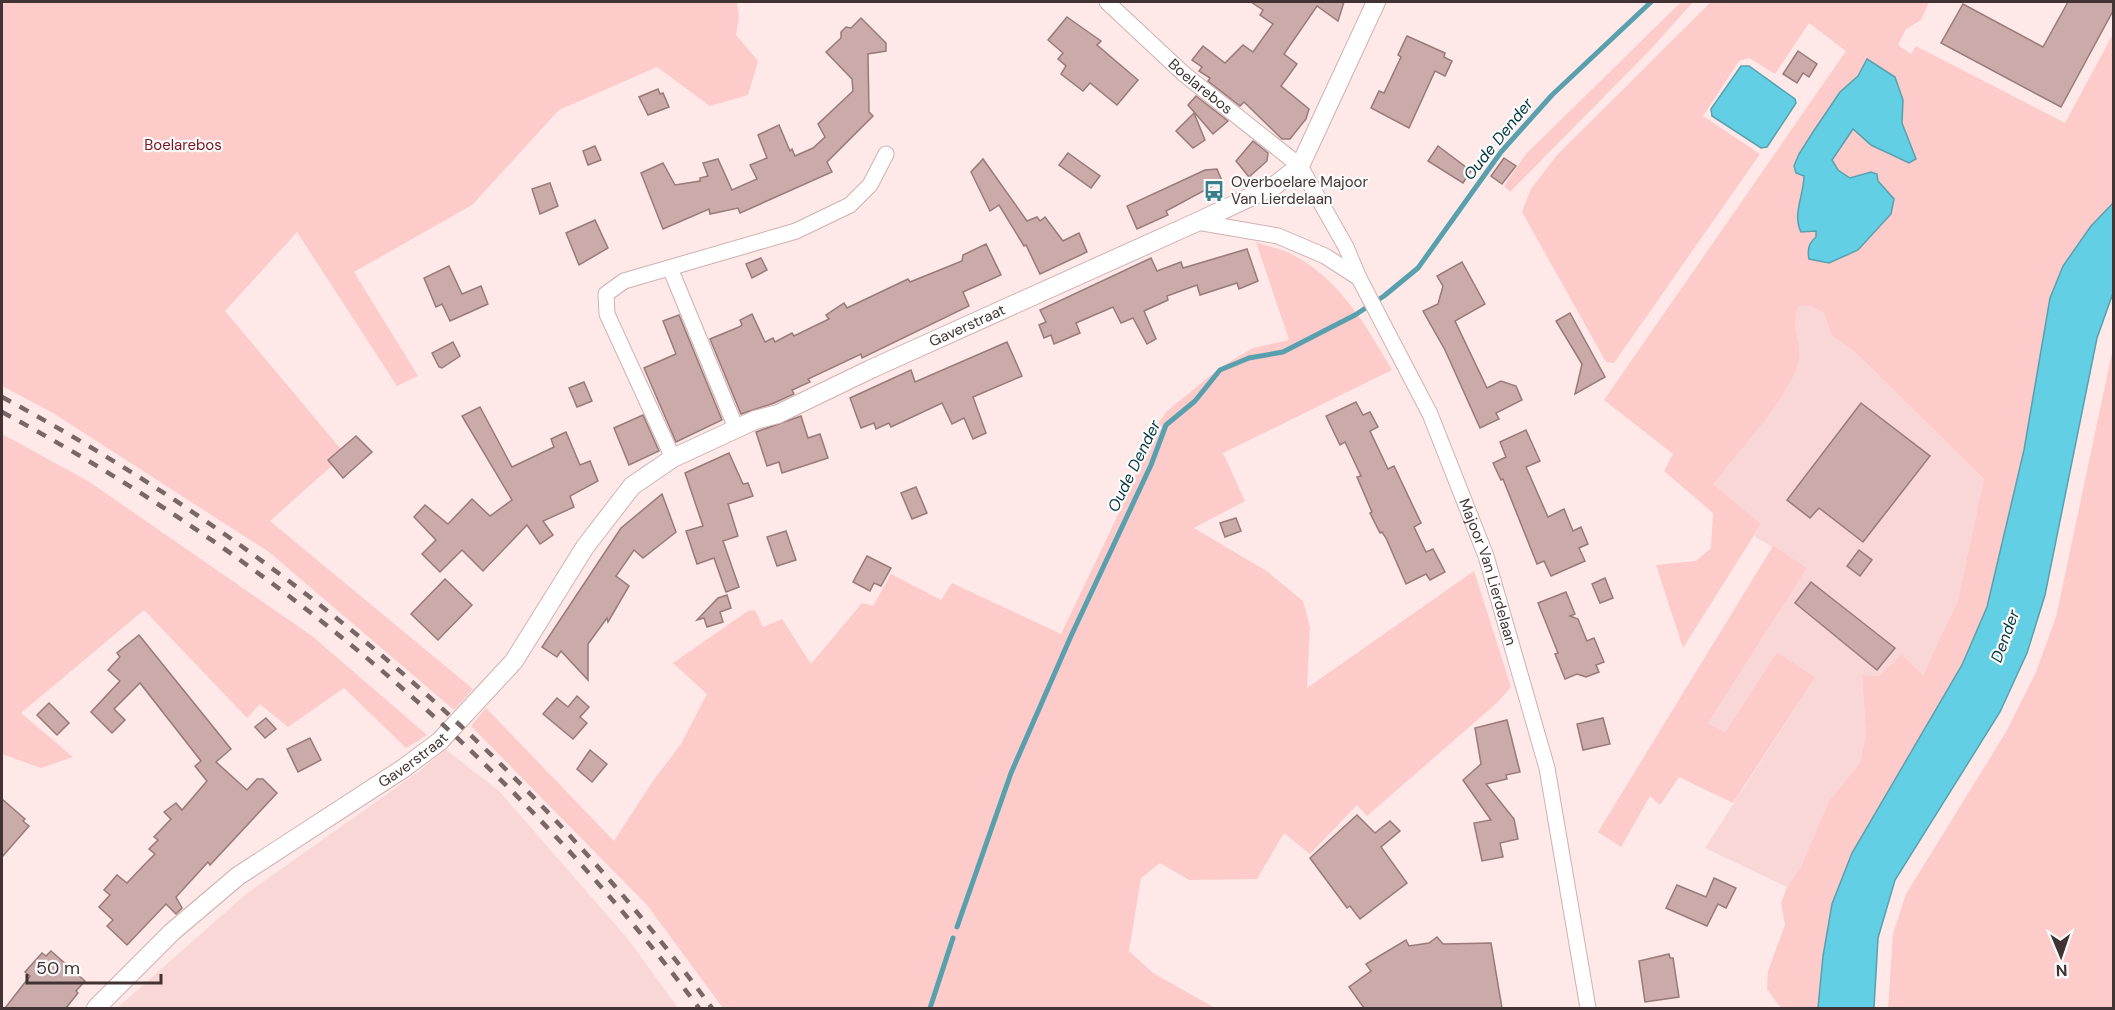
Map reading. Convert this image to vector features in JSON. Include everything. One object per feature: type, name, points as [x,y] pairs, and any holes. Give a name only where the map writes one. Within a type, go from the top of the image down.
[{"type":"street","name":"Boelarebos","points":[[1107,2],[1184,74],[1300,166]]},
{"type":"street","name":"Gaverstraat","points":[[96,1008],[172,932],[238,876],[404,768],[440,741],[514,661],[585,547],[632,486],[673,458],[736,428],[778,414],[882,364],[1197,222],[1274,186],[1300,166],[1376,2]]},
{"type":"street","points":[[673,458],[607,314],[606,294],[624,281],[796,231],[850,205],[870,185],[886,154]]},
{"type":"street","name":"Majoor Van Lierdelaan","points":[[1300,166],[1346,246],[1359,278],[1430,414],[1486,556],[1547,768],[1588,1008]]},
{"type":"street","points":[[1197,222],[1278,236],[1325,256],[1359,278]]},
{"type":"street","points":[[670,268],[736,428]]},
{"type":"shaded area","points":[[1811,306],[1824,313],[1831,335],[1855,352],[1984,479],[1958,600],[1923,675],[1902,654],[1879,676],[1862,675],[1866,734],[1860,763],[1829,801],[1800,869],[1787,887],[1705,848],[1815,677],[1777,652],[1725,732],[1708,723],[1807,568],[1754,536],[1761,524],[1712,484],[1788,387],[1799,357],[1795,319],[1798,307]]},
{"type":"shaded area","points":[[445,749],[499,791],[627,938],[678,1008],[117,1008],[246,894],[421,770]]},
{"type":"green space","name":"Boelarebos","points":[[2,2],[737,2],[739,17],[736,35],[758,61],[748,95],[710,106],[657,67],[559,110],[472,205],[354,272],[418,376],[397,386],[297,232],[225,311],[345,454],[270,521],[473,689],[454,710],[269,552],[53,413],[2,386]]},
{"type":"green space","points":[[1681,2],[1693,2],[1651,49],[1510,192],[1504,186],[1526,154]]},
{"type":"green space","points":[[1711,2],[1929,2],[1921,20],[1906,29],[1898,45],[1911,54],[1916,46],[2065,123],[2113,34],[2113,203],[2091,226],[2063,265],[2050,298],[2024,450],[1987,607],[1962,665],[1852,853],[1832,904],[1823,956],[1818,1008],[1781,1008],[1767,989],[1768,971],[1785,925],[1781,903],[1787,887],[1800,869],[1829,801],[1860,763],[1866,734],[1862,675],[1879,676],[1902,654],[1923,675],[1958,600],[1984,479],[1855,352],[1831,335],[1824,313],[1811,306],[1798,307],[1795,322],[1799,358],[1795,372],[1776,405],[1713,484],[1761,524],[1683,648],[1656,565],[1696,561],[1711,548],[1713,513],[1664,471],[1673,454],[1604,400],[1846,51],[1809,23],[1775,74],[1749,58],[1739,61],[1703,116],[1760,154],[1614,363],[1606,362],[1522,212],[1531,189],[1557,155]]},
{"type":"green space","points":[[1256,242],[1291,254],[1326,279],[1362,321],[1392,370],[1223,453],[1245,501],[1194,528],[1268,572],[1303,601],[1310,627],[1307,688],[1474,571],[1511,687],[1498,702],[1367,816],[1357,805],[1310,854],[1284,833],[1257,879],[1189,880],[1160,863],[1141,878],[1129,951],[1153,973],[1215,1008],[723,1008],[647,905],[471,726],[486,708],[614,841],[653,781],[681,744],[707,694],[673,663],[748,611],[755,610],[763,627],[782,619],[811,664],[862,603],[873,606],[891,574],[941,600],[952,583],[1061,634],[1128,494],[1152,433],[1166,412],[1221,367],[1253,348],[1289,340]]},
{"type":"green space","points":[[2113,348],[2113,1008],[1888,1008],[1893,934],[1906,894],[2006,732],[2036,672],[2056,617]]},
{"type":"green space","points":[[2,434],[88,481],[312,636],[427,735],[406,748],[344,688],[288,727],[260,704],[247,718],[144,610],[21,713],[73,757],[41,768],[2,754]]},
{"type":"green space","points":[[1773,546],[1807,568],[1708,723],[1725,732],[1777,652],[1815,677],[1733,803],[1679,777],[1660,805],[1650,796],[1621,847],[1598,832]]},
{"type":"water","points":[[1867,59],[1895,77],[1903,100],[1902,123],[1916,159],[1909,163],[1871,145],[1853,129],[1832,160],[1838,170],[1850,178],[1871,172],[1877,174],[1878,181],[1894,199],[1891,214],[1858,250],[1829,263],[1809,259],[1809,246],[1816,237],[1816,231],[1801,232],[1798,211],[1804,176],[1796,173],[1794,166],[1799,154],[1840,92],[1858,76]]},
{"type":"water","points":[[1741,66],[1749,66],[1795,99],[1796,103],[1767,147],[1761,148],[1712,116],[1711,109]]},
{"type":"water","name":"Dender","points":[[2113,203],[2113,293],[2097,338],[2045,595],[2027,653],[2000,712],[1895,880],[1878,938],[1874,1008],[1818,1008],[1823,956],[1832,904],[1852,853],[1962,665],[1987,607],[2024,450],[2050,298],[2063,266],[2091,226]]},
{"type":"building","points":[[1251,2],[1344,2],[1338,21],[1317,6],[1284,54],[1297,64],[1281,86],[1309,109],[1306,119],[1290,139],[1282,139],[1244,102],[1240,106],[1208,81],[1210,78],[1199,71],[1202,67],[1192,60],[1203,46],[1225,63],[1243,45],[1253,52],[1273,24],[1260,15],[1263,10]]},
{"type":"building","points":[[2068,2],[2114,2],[2114,9],[2061,107],[1941,43],[1963,4],[2043,47]]},
{"type":"building","points":[[1067,17],[1101,41],[1097,45],[1138,80],[1117,105],[1090,83],[1083,91],[1061,74],[1066,66],[1058,59],[1063,53],[1048,40]]},
{"type":"building","points":[[861,18],[886,43],[886,51],[868,54],[869,112],[873,116],[827,162],[832,172],[740,213],[738,208],[710,214],[709,209],[663,229],[641,173],[663,163],[675,185],[700,181],[700,178],[708,176],[703,163],[718,159],[732,190],[757,179],[750,165],[767,158],[758,135],[779,125],[790,151],[792,149],[795,156],[813,148],[825,137],[818,124],[853,91],[852,79],[826,52],[841,38],[841,32],[846,27],[851,28]]},
{"type":"building","points":[[1407,36],[1445,53],[1444,57],[1452,61],[1445,76],[1435,71],[1409,128],[1371,108],[1379,91],[1384,93],[1401,57],[1398,55]]},
{"type":"building","points":[[1798,51],[1817,64],[1809,77],[1803,73],[1797,83],[1783,74]]},
{"type":"building","points":[[658,89],[660,94],[663,93],[669,107],[648,115],[639,97]]},
{"type":"building","points":[[1196,96],[1228,121],[1213,134],[1188,105]]},
{"type":"building","points":[[1194,113],[1205,140],[1193,148],[1176,131]]},
{"type":"building","points":[[1253,141],[1268,153],[1267,161],[1249,177],[1236,161]]},
{"type":"building","points":[[595,146],[601,160],[588,165],[583,151]]},
{"type":"building","points":[[1438,146],[1471,171],[1463,183],[1428,161]]},
{"type":"building","points":[[1068,153],[1100,176],[1091,188],[1059,165]]},
{"type":"building","points":[[1504,158],[1516,166],[1502,184],[1491,176]]},
{"type":"building","points":[[983,159],[1027,221],[1037,217],[1040,221],[1045,217],[1063,241],[1079,233],[1087,252],[1040,274],[1026,245],[1024,246],[999,205],[990,211],[971,172]]},
{"type":"building","points":[[1217,169],[1222,181],[1166,211],[1168,215],[1137,229],[1127,206],[1205,170]]},
{"type":"building","points":[[550,183],[558,206],[540,214],[532,189]]},
{"type":"building","points":[[595,220],[608,248],[579,265],[566,233]]},
{"type":"building","points":[[986,244],[1001,275],[963,292],[969,306],[862,358],[861,354],[808,379],[810,382],[792,390],[794,394],[741,414],[710,339],[739,327],[742,325],[740,320],[752,314],[765,342],[773,338],[775,342],[792,333],[794,336],[829,319],[826,315],[844,303],[847,308],[908,279],[910,282],[962,261],[963,255]]},
{"type":"building","points":[[1247,249],[1258,281],[1239,289],[1237,283],[1200,295],[1197,285],[1167,296],[1168,300],[1144,311],[1156,339],[1147,344],[1133,318],[1121,323],[1113,307],[1076,323],[1080,333],[1054,344],[1051,335],[1044,338],[1039,325],[1046,322],[1040,310],[1151,258],[1157,271],[1181,262],[1183,268]]},
{"type":"building","points":[[761,258],[767,270],[752,278],[746,264]]},
{"type":"building","points":[[1462,262],[1485,304],[1455,321],[1487,388],[1501,381],[1516,386],[1522,400],[1496,413],[1499,419],[1480,428],[1445,350],[1423,311],[1438,304],[1443,286],[1437,276]]},
{"type":"building","points":[[449,266],[462,294],[481,286],[488,304],[450,321],[442,304],[436,307],[424,278]]},
{"type":"building","points":[[1570,313],[1605,377],[1575,394],[1582,364],[1556,321]]},
{"type":"building","points":[[679,315],[722,420],[676,442],[644,368],[676,354],[663,321]]},
{"type":"building","points":[[453,342],[460,356],[442,368],[439,367],[432,353]]},
{"type":"building","points":[[1007,342],[1022,376],[973,397],[986,433],[973,439],[964,418],[952,424],[942,403],[891,427],[889,423],[876,429],[874,423],[861,428],[850,398],[911,370],[915,382]]},
{"type":"building","points":[[584,382],[592,401],[577,407],[569,388]]},
{"type":"building","points":[[1356,402],[1363,415],[1370,412],[1378,427],[1370,431],[1388,469],[1394,466],[1421,523],[1414,527],[1426,552],[1433,549],[1445,572],[1430,580],[1426,574],[1406,584],[1386,538],[1382,532],[1380,533],[1370,513],[1372,512],[1357,477],[1361,476],[1345,442],[1340,445],[1326,416]]},
{"type":"building","points":[[1861,403],[1930,456],[1863,542],[1819,508],[1810,518],[1787,500]]},
{"type":"building","points":[[480,407],[512,467],[554,447],[551,439],[566,432],[580,465],[590,461],[598,481],[570,496],[574,507],[543,521],[553,535],[540,544],[527,525],[483,571],[462,550],[440,572],[422,554],[436,540],[414,517],[425,505],[448,524],[472,499],[490,516],[512,500],[462,416]]},
{"type":"building","points":[[643,415],[659,451],[629,465],[614,428]]},
{"type":"building","points":[[801,416],[808,438],[820,434],[828,458],[782,473],[779,462],[767,466],[756,432]]},
{"type":"building","points":[[1526,430],[1540,461],[1526,467],[1548,517],[1564,509],[1573,531],[1581,527],[1588,544],[1579,548],[1585,561],[1551,576],[1544,561],[1537,564],[1503,479],[1501,480],[1493,463],[1506,457],[1500,442]]},
{"type":"building","points":[[356,436],[372,452],[343,478],[328,460]]},
{"type":"building","points":[[729,453],[743,484],[748,483],[753,496],[728,504],[738,536],[723,541],[739,587],[726,592],[714,558],[697,564],[686,531],[703,526],[685,473]]},
{"type":"building","points":[[916,487],[927,513],[912,519],[901,493]]},
{"type":"building","points":[[662,494],[676,532],[643,558],[634,550],[616,576],[629,586],[608,622],[607,618],[588,644],[588,680],[561,651],[557,657],[542,647],[621,528]]},
{"type":"building","points":[[1236,518],[1241,531],[1225,537],[1220,523]]},
{"type":"building","points":[[786,531],[796,560],[777,566],[767,537]]},
{"type":"building","points":[[1859,550],[1872,560],[1860,576],[1847,566]]},
{"type":"building","points":[[867,556],[891,568],[881,586],[874,583],[870,591],[853,582]]},
{"type":"building","points":[[1605,578],[1613,598],[1600,603],[1592,584]]},
{"type":"building","points":[[445,579],[472,605],[438,640],[411,614]]},
{"type":"building","points":[[1811,582],[1895,648],[1877,670],[1795,603]]},
{"type":"building","points":[[1566,592],[1575,614],[1570,616],[1578,619],[1587,641],[1594,638],[1604,662],[1596,665],[1599,672],[1586,677],[1577,674],[1565,679],[1555,654],[1558,653],[1538,603]]},
{"type":"building","points":[[727,595],[731,608],[720,612],[723,622],[707,627],[704,618],[697,620],[718,598]]},
{"type":"building","points":[[139,635],[231,749],[216,762],[247,790],[257,779],[263,779],[277,793],[210,865],[208,862],[176,897],[182,908],[176,914],[166,904],[127,945],[107,926],[113,920],[99,907],[110,895],[104,890],[117,875],[127,883],[155,854],[149,849],[158,840],[154,837],[171,819],[164,812],[176,803],[182,810],[207,781],[195,766],[201,761],[140,683],[114,709],[125,720],[112,733],[91,712],[120,681],[108,670],[120,657],[117,653]]},
{"type":"building","points":[[577,696],[589,707],[580,717],[587,723],[573,739],[543,714],[557,698],[568,707]]},
{"type":"building","points":[[49,703],[69,723],[57,735],[37,715]]},
{"type":"building","points":[[266,718],[276,729],[265,738],[255,727]]},
{"type":"building","points":[[1603,718],[1610,744],[1583,750],[1577,724]]},
{"type":"building","points":[[1507,720],[1520,772],[1506,775],[1507,779],[1486,784],[1514,819],[1518,839],[1500,843],[1503,857],[1482,861],[1474,823],[1491,820],[1463,780],[1481,764],[1475,728]]},
{"type":"building","points":[[310,738],[321,760],[298,772],[287,749]]},
{"type":"building","points":[[590,750],[607,764],[592,782],[577,769]]},
{"type":"building","points":[[2,799],[25,819],[23,821],[29,826],[2,857]]},
{"type":"building","points":[[1357,815],[1375,833],[1390,821],[1400,831],[1381,847],[1407,883],[1360,919],[1350,906],[1347,908],[1310,858]]},
{"type":"building","points":[[1714,878],[1736,888],[1726,908],[1718,904],[1707,926],[1666,908],[1677,885],[1706,897]]},
{"type":"building","points":[[1437,937],[1443,944],[1491,943],[1502,1008],[1364,1008],[1349,987],[1371,971],[1366,964],[1406,940],[1409,946],[1429,943]]},
{"type":"building","points":[[51,951],[85,981],[66,1008],[5,1008],[30,976],[25,972],[42,953],[46,956]]},
{"type":"building","points":[[1669,954],[1670,958],[1673,958],[1679,997],[1645,1002],[1639,961]]},
{"type":"waterway","name":"Oude Dender","points":[[957,927],[1011,773],[1071,636],[1151,465],[1166,425],[1195,401],[1220,370],[1249,358],[1283,352],[1355,315],[1384,296],[1418,268],[1501,152],[1552,95],[1651,2]]},
{"type":"waterway","name":"Oude Dender","points":[[930,1008],[953,938]]},
{"type":"railway","points":[[2,397],[104,455],[203,519],[299,589],[391,663],[478,743],[561,827],[639,915],[712,1008]]},
{"type":"railway","points":[[2,412],[102,469],[200,532],[293,599],[383,672],[469,749],[550,831],[627,917],[699,1008]]},
{"type":"place","name":"Overboelare Majoor Van Lierdelaan","points":[[1214,191]]}]
